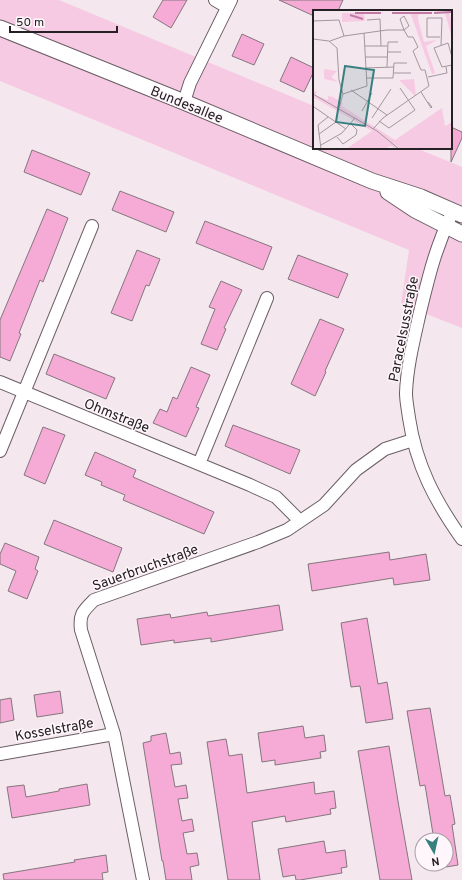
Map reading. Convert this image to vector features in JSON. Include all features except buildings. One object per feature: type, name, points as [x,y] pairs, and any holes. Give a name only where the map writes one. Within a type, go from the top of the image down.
[{"type":"street","points":[[184,102],[190,84],[229,4],[215,0]]},
{"type":"street","name":"Bundesallee","points":[[0,28],[184,102],[372,181],[458,213]]},
{"type":"street","name":"Bundesallee","points":[[372,181],[415,210],[462,234]]},
{"type":"street","name":"Paracelsusstraße","points":[[458,213],[446,227],[431,265],[408,364],[406,395],[413,440],[418,458],[430,487],[462,539]]},
{"type":"street","points":[[0,451],[92,226]]},
{"type":"street","points":[[199,464],[267,298]]},
{"type":"street","name":"Ohmstraße","points":[[0,382],[276,497],[300,521]]},
{"type":"street","name":"Sauerbruchstraße","points":[[143,880],[114,734],[81,630],[80,619],[85,609],[94,600],[258,542],[287,530],[324,505],[356,470],[385,449],[413,440]]},
{"type":"street","name":"Kosselstraße","points":[[0,754],[114,734]]},
{"type":"shaded area","points":[[0,0],[59,0],[313,106],[313,149],[418,149],[462,167],[462,328],[401,304],[409,250],[0,81]]}]
